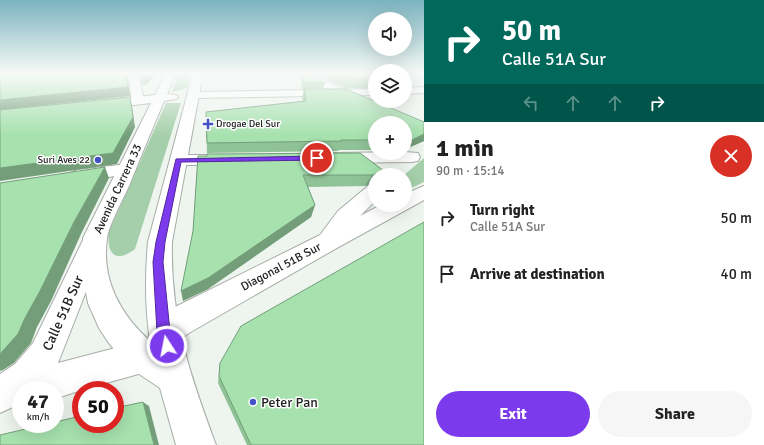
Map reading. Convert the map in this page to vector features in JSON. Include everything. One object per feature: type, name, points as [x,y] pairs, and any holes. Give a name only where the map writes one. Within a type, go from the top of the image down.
[{"type":"street","points":[[137,94],[138,101]]},
{"type":"street","name":"Avenida Carrera 33","points":[[162,94],[95,238],[93,262],[94,275],[99,295],[109,317],[123,336],[142,357],[173,376]]},
{"type":"street","points":[[91,106],[160,98],[171,94]]},
{"type":"street","points":[[194,94],[160,242],[158,262],[164,332],[173,376],[196,445]]},
{"type":"street","points":[[344,94],[368,104]]},
{"type":"street","points":[[317,158],[418,152]]},
{"type":"street","points":[[399,168],[418,152]]},
{"type":"street","points":[[178,160],[239,160]]},
{"type":"street","points":[[62,179],[127,169]]},
{"type":"street","points":[[412,198],[424,192]]},
{"type":"street","points":[[327,242],[346,216],[368,196]]},
{"type":"street","name":"Diagonal 51B Sur","points":[[164,332],[178,322],[385,212]]},
{"type":"street","name":"Calle 51B Sur","points":[[0,396],[27,376],[45,355],[95,238]]},
{"type":"street","name":"Calle 51B Sur","points":[[55,381],[142,357]]},
{"type":"street","name":"Calle 51B Sur","points":[[0,396],[12,393]]},
{"type":"green space","points":[[166,103],[181,103],[135,249],[122,256],[118,256],[111,251],[109,246],[109,232]]},
{"type":"green space","points":[[424,158],[424,182],[412,188],[412,168]]},
{"type":"building","points":[[0,94],[61,94],[0,100]]},
{"type":"building","points":[[305,94],[357,94],[368,98],[368,108],[391,108],[410,116],[368,116],[368,140],[207,143],[206,112],[306,101]]},
{"type":"building","points":[[130,97],[133,117],[113,153],[0,168],[0,110]]},
{"type":"building","points":[[412,117],[424,122],[424,134],[412,140]]},
{"type":"building","points":[[360,153],[380,168],[368,168],[368,175],[303,175],[315,205],[208,278],[181,291],[193,231],[198,156],[207,156],[207,154]]},
{"type":"building","points":[[105,167],[74,222],[18,334],[0,354],[0,183]]},
{"type":"building","points":[[424,222],[424,445],[251,445],[219,376],[220,363],[241,326]]},
{"type":"building","points":[[143,402],[154,445],[0,445],[0,435],[12,432],[64,433],[64,420],[72,418],[72,433],[124,433],[124,406]]},
{"type":"place","name":"Drogae Del Sur","points":[[208,124]]},
{"type":"place","name":"Suri Aves 22","points":[[98,160]]},
{"type":"place","name":"Peter Pan","points":[[253,402]]},
{"type":"route","points":[[167,346],[164,332],[158,262],[160,242],[178,160],[317,158]]}]
